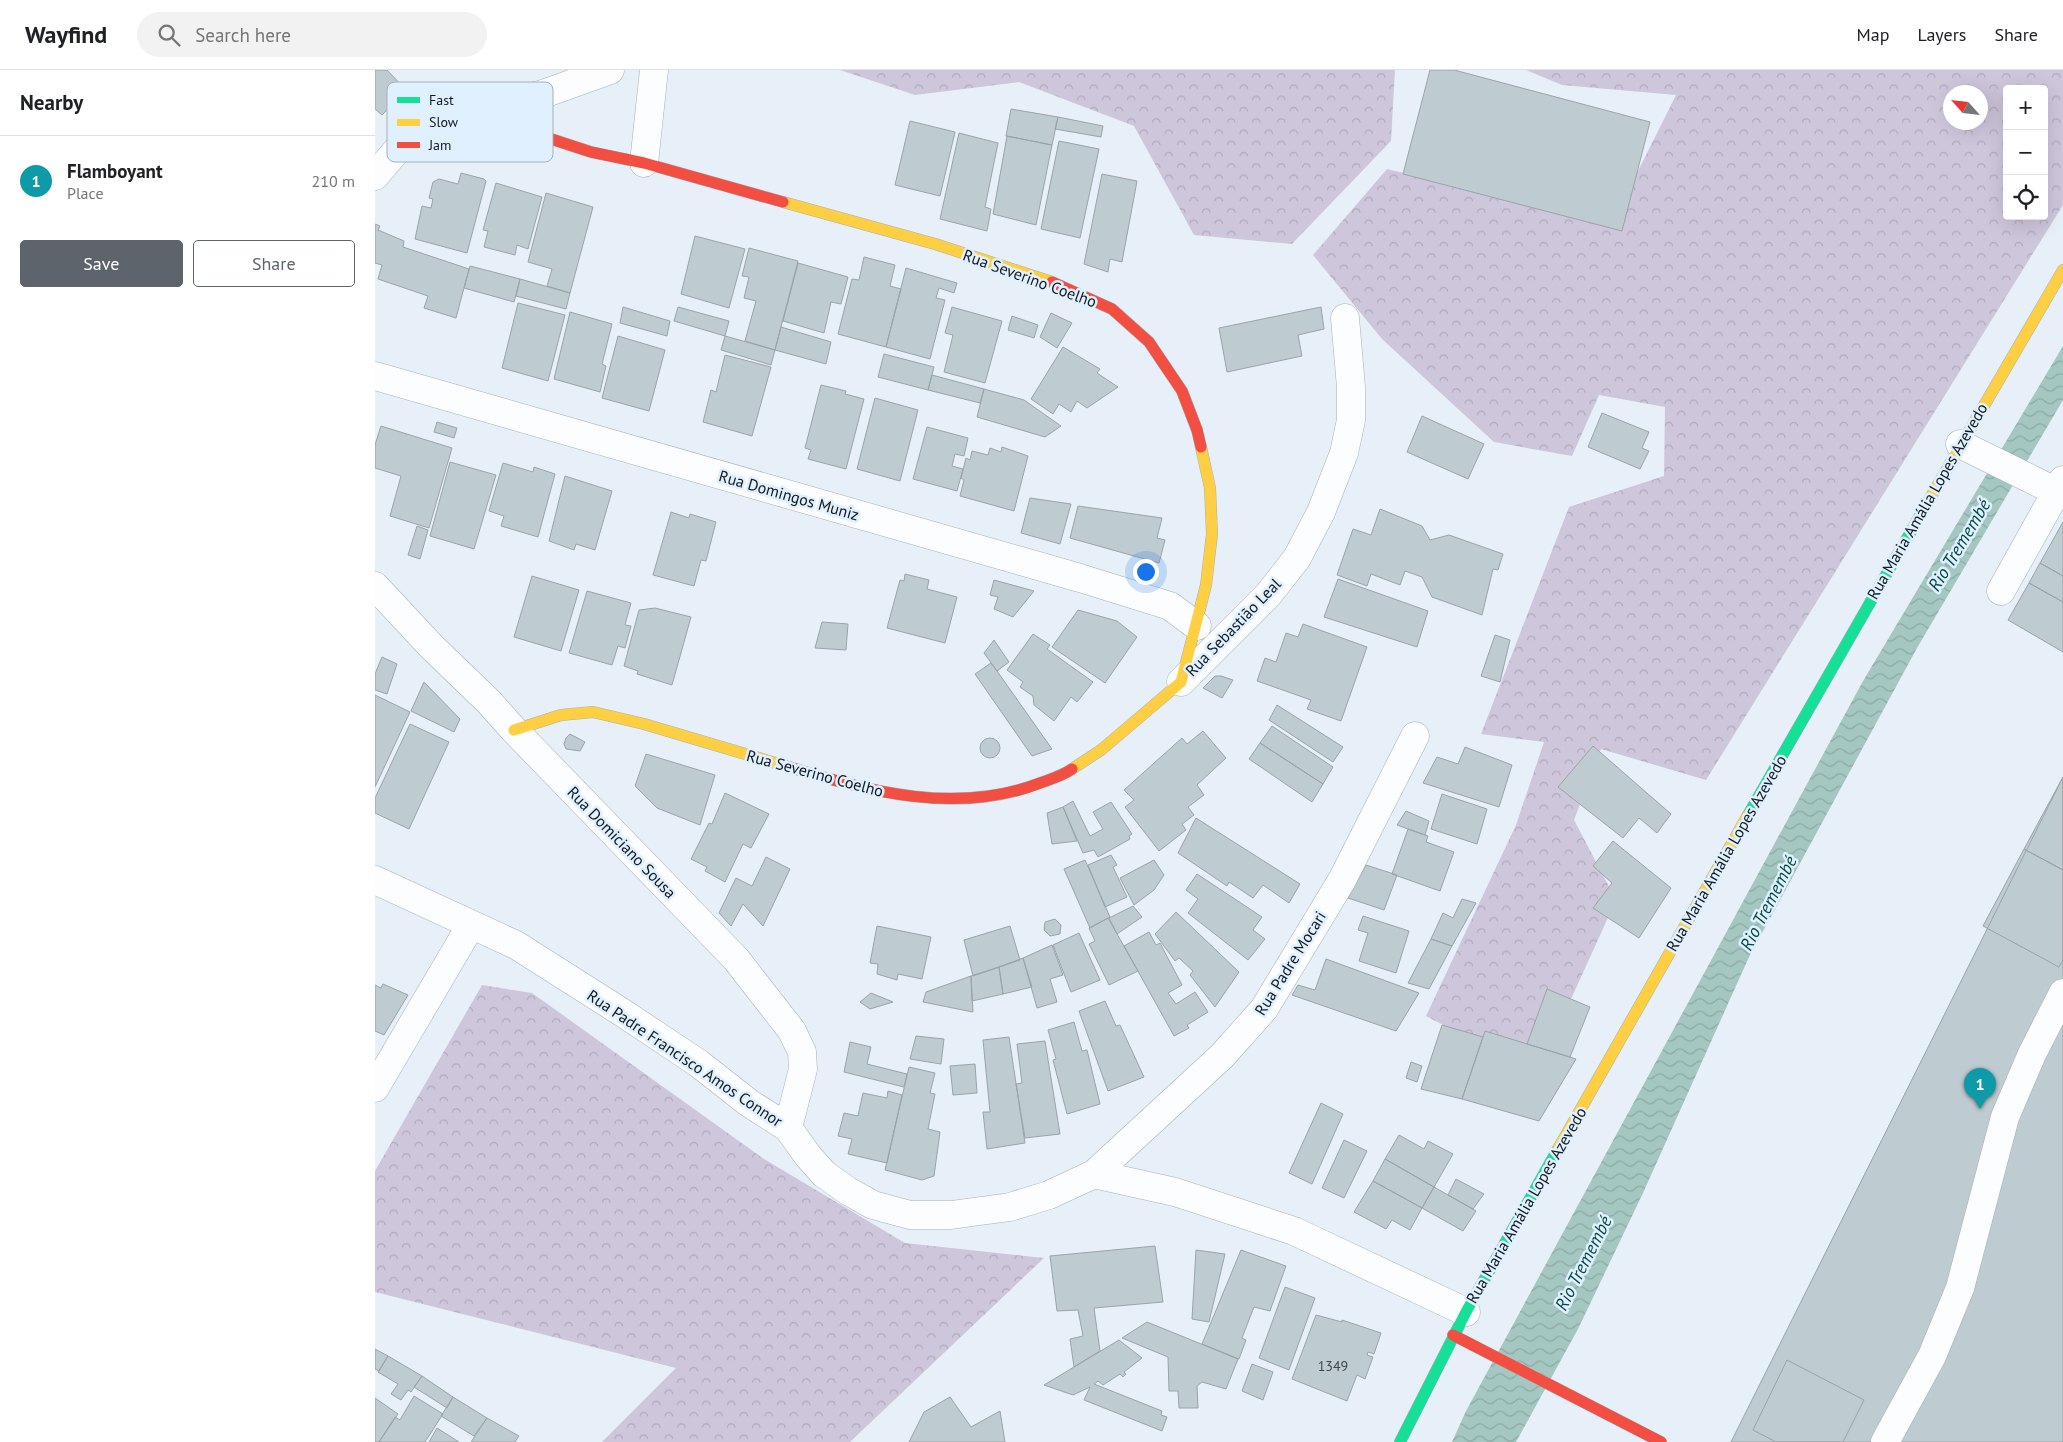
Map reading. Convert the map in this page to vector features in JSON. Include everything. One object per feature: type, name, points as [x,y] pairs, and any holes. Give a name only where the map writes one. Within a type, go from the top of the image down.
[{"type":"street","points":[[553,90],[610,70]]},
{"type":"street","points":[[644,163],[654,70]]},
{"type":"street","name":"Rua Severino Coelho","points":[[513,730],[561,715],[593,712],[644,724],[854,787],[936,800],[985,798],[1026,789],[1065,774],[1101,750],[1181,682],[1197,626],[1206,585],[1212,534],[1210,488],[1197,430],[1182,392],[1149,342],[1112,309],[1063,286],[935,244],[644,163],[591,152],[553,140]]},
{"type":"street","points":[[375,176],[387,162]]},
{"type":"street","name":"Rua Maria Amália Lopes Azevedo","points":[[1400,1442],[1459,1323],[1971,450],[2063,270]]},
{"type":"street","name":"Rua Sebastião Leal","points":[[1181,682],[1268,595],[1297,558],[1321,512],[1345,453],[1351,420],[1351,387],[1345,318]]},
{"type":"street","name":"Rua Domingos Muniz","points":[[375,376],[1080,578],[1170,606],[1197,626]]},
{"type":"street","points":[[1971,450],[2026,477],[2061,489],[2001,591]]},
{"type":"street","name":"Rua Domiciano Sousa","points":[[375,586],[431,646],[489,702],[513,730],[737,958],[792,1031],[801,1052],[803,1069],[788,1128]]},
{"type":"street","name":"Rua Padre Mocari","points":[[1094,1174],[1223,1056],[1264,1009],[1342,880],[1415,736]]},
{"type":"street","name":"Rua Padre Francisco Amos Connor","points":[[375,880],[516,946],[582,987],[698,1063],[749,1103],[788,1128],[808,1156],[825,1174],[848,1191],[873,1205],[910,1215],[951,1215],[1010,1206],[1049,1195],[1094,1174]]},
{"type":"street","points":[[375,1088],[471,926]]},
{"type":"street","points":[[1885,1442],[1932,1356],[1960,1288],[2005,1117],[2032,1054],[2063,993]]},
{"type":"street","points":[[1094,1174],[1175,1192],[1294,1231],[1459,1323],[1507,1364],[1661,1442]]},
{"type":"green space","points":[[840,70],[1395,70],[1391,141],[1292,244],[1194,235],[1134,126],[1019,82],[915,95]]},
{"type":"green space","points":[[1526,70],[2063,70],[2063,205],[1706,780],[1601,749],[1574,820],[1616,900],[1537,1074],[1426,1016],[1516,825],[1544,742],[1481,734],[1569,507],[1664,476],[1665,407],[1599,395],[1572,456],[1494,442],[1382,339],[1313,255],[1387,169],[1613,221],[1676,95],[1562,85]]},
{"type":"green space","points":[[482,985],[532,993],[764,1159],[905,1243],[1044,1258],[850,1442],[602,1442],[676,1368],[375,1292],[375,1171]]},
{"type":"water","name":"Rio Tremembé","points":[[2063,346],[2063,400],[1917,648],[1749,957],[1643,1193],[1578,1329],[1516,1442],[1452,1442],[1466,1411],[1863,681]]},
{"type":"building","points":[[375,70],[387,70],[398,82],[387,82],[387,110],[382,115],[375,109]]},
{"type":"building","points":[[1430,70],[1454,70],[1650,122],[1622,231],[1403,174]]},
{"type":"building","points":[[1011,109],[1058,117],[1052,145],[1006,136]]},
{"type":"building","points":[[1058,117],[1103,126],[1101,137],[1055,129]]},
{"type":"building","points":[[910,121],[955,132],[940,196],[895,185]]},
{"type":"building","points":[[959,133],[998,143],[985,207],[991,209],[987,231],[940,219]]},
{"type":"building","points":[[1007,136],[1052,145],[1036,225],[993,214]]},
{"type":"building","points":[[1059,141],[1099,149],[1080,238],[1041,229]]},
{"type":"building","points":[[461,173],[486,181],[467,253],[415,239],[422,206],[431,208],[433,199],[429,198],[433,182],[439,179],[458,184]]},
{"type":"building","points":[[1102,174],[1137,181],[1122,262],[1110,259],[1108,272],[1084,264]]},
{"type":"building","points":[[496,183],[542,197],[528,249],[517,245],[515,255],[484,247],[488,231],[483,230]]},
{"type":"building","points":[[546,193],[593,207],[570,293],[547,286],[552,269],[528,262]]},
{"type":"building","points":[[375,224],[380,226],[378,230],[404,241],[403,247],[469,269],[456,318],[424,308],[428,296],[378,279],[382,265],[375,263]]},
{"type":"building","points":[[695,236],[745,249],[729,308],[681,294]]},
{"type":"building","points":[[749,248],[798,261],[775,350],[745,341],[756,301],[744,298],[749,277],[742,276]]},
{"type":"building","points":[[864,257],[895,265],[890,286],[901,289],[886,347],[838,334],[852,279],[859,280]]},
{"type":"building","points":[[798,263],[848,277],[841,304],[831,302],[824,333],[783,321]]},
{"type":"building","points":[[470,266],[520,279],[514,302],[464,288]]},
{"type":"building","points":[[906,268],[957,283],[954,293],[939,288],[936,298],[945,300],[930,359],[886,347]]},
{"type":"building","points":[[520,279],[570,293],[566,309],[516,296]]},
{"type":"building","points":[[518,303],[565,315],[548,381],[502,368]]},
{"type":"building","points":[[623,307],[670,321],[667,336],[620,323]]},
{"type":"building","points":[[678,307],[729,321],[725,336],[674,321]]},
{"type":"building","points":[[952,307],[1002,321],[985,383],[944,372],[953,335],[945,333]]},
{"type":"building","points":[[1321,307],[1324,329],[1298,335],[1302,356],[1227,372],[1219,328]]},
{"type":"building","points":[[570,312],[612,324],[602,364],[606,366],[600,392],[554,379]]},
{"type":"building","points":[[1051,313],[1072,323],[1057,348],[1040,337]]},
{"type":"building","points":[[1012,316],[1038,325],[1034,338],[1008,330]]},
{"type":"building","points":[[781,327],[831,342],[826,364],[775,350]]},
{"type":"building","points":[[618,336],[665,350],[649,411],[602,398]]},
{"type":"building","points":[[725,336],[775,350],[771,365],[721,350]]},
{"type":"building","points":[[1063,347],[1100,369],[1097,373],[1118,387],[1087,408],[1077,401],[1071,412],[1059,404],[1053,414],[1031,399]]},
{"type":"building","points":[[884,354],[934,367],[928,390],[878,377]]},
{"type":"building","points":[[725,355],[771,367],[752,436],[703,422],[711,390],[716,392]]},
{"type":"building","points":[[932,375],[984,389],[980,403],[928,390]]},
{"type":"building","points":[[821,385],[846,391],[845,394],[864,399],[846,469],[808,459],[811,450],[805,448]]},
{"type":"building","points":[[984,389],[1024,400],[1061,426],[1045,437],[977,417]]},
{"type":"building","points":[[875,398],[918,410],[900,481],[857,469]]},
{"type":"building","points":[[1602,413],[1649,432],[1642,448],[1649,451],[1640,469],[1588,447]]},
{"type":"building","points":[[1422,416],[1484,444],[1468,479],[1407,452]]},
{"type":"building","points":[[437,422],[457,428],[454,438],[434,432]]},
{"type":"building","points":[[381,426],[452,448],[429,528],[390,516],[401,476],[375,468],[375,445]]},
{"type":"building","points":[[927,427],[968,438],[964,456],[955,454],[952,466],[963,469],[957,491],[913,479]]},
{"type":"building","points":[[1002,447],[1028,456],[1014,511],[960,496],[964,480],[961,478],[966,458],[970,460],[972,451],[988,455],[990,448],[1001,452]]},
{"type":"building","points":[[450,462],[496,475],[474,549],[430,536]]},
{"type":"building","points":[[503,463],[533,472],[534,467],[555,474],[538,537],[501,526],[504,516],[489,511]]},
{"type":"building","points":[[565,476],[612,491],[595,550],[576,544],[574,550],[549,541]]},
{"type":"building","points":[[1030,498],[1071,504],[1060,544],[1021,533]]},
{"type":"building","points":[[1078,506],[1162,518],[1157,538],[1165,540],[1159,563],[1070,538]]},
{"type":"building","points":[[1380,509],[1422,526],[1430,540],[1449,535],[1503,554],[1498,570],[1493,569],[1482,615],[1432,597],[1422,577],[1405,571],[1400,585],[1371,574],[1367,586],[1337,575],[1353,529],[1371,535]]},
{"type":"building","points":[[671,512],[689,518],[690,514],[716,522],[706,561],[701,560],[694,586],[653,575]]},
{"type":"building","points":[[2063,522],[2063,576],[2040,563]]},
{"type":"building","points":[[417,526],[428,530],[420,559],[408,555]]},
{"type":"building","points":[[2040,563],[2063,576],[2063,602],[2029,583]]},
{"type":"building","points":[[905,574],[929,580],[927,589],[957,597],[945,643],[887,628],[900,580],[904,581]]},
{"type":"building","points":[[532,576],[579,590],[561,651],[514,637]]},
{"type":"building","points":[[1338,579],[1428,611],[1417,647],[1324,617]]},
{"type":"building","points":[[994,580],[1034,591],[1013,617],[994,609],[998,597],[990,595]]},
{"type":"building","points":[[2029,583],[2063,602],[2063,652],[2008,620]]},
{"type":"building","points":[[587,591],[631,603],[625,625],[631,626],[625,648],[618,646],[612,665],[569,653]]},
{"type":"building","points":[[655,608],[691,617],[672,685],[637,674],[638,671],[624,666],[639,610]]},
{"type":"building","points":[[1078,610],[1117,621],[1137,637],[1105,683],[1052,647]]},
{"type":"building","points":[[822,622],[848,624],[846,650],[815,648]]},
{"type":"building","points":[[1303,624],[1367,647],[1341,721],[1307,709],[1311,700],[1257,681],[1265,658],[1276,662],[1286,633],[1298,637]]},
{"type":"building","points":[[1033,634],[1050,645],[1047,649],[1093,682],[1077,702],[1071,697],[1054,721],[1034,705],[1033,696],[1020,687],[1023,682],[1007,670]]},
{"type":"building","points":[[1495,635],[1510,640],[1500,682],[1481,676]]},
{"type":"building","points":[[994,640],[1009,662],[997,671],[984,653]]},
{"type":"building","points":[[382,657],[397,664],[387,694],[375,690],[375,674]]},
{"type":"building","points":[[991,663],[1052,749],[1032,756],[975,674]]},
{"type":"building","points":[[1215,676],[1233,680],[1222,698],[1203,688]]},
{"type":"building","points":[[424,682],[460,719],[454,732],[411,711]]},
{"type":"building","points":[[375,695],[410,712],[375,787]]},
{"type":"building","points":[[1277,705],[1343,747],[1333,762],[1269,720]]},
{"type":"building","points":[[410,724],[449,742],[409,829],[375,813],[375,798]]},
{"type":"building","points":[[1272,726],[1333,767],[1323,784],[1260,743]]},
{"type":"building","points":[[1203,731],[1226,758],[1197,785],[1204,795],[1188,807],[1194,815],[1182,824],[1186,830],[1159,851],[1125,807],[1134,800],[1124,790],[1182,738],[1187,744]]},
{"type":"building","points":[[570,734],[585,742],[580,751],[566,749],[564,744]]},
{"type":"building","points":[[990,738],[997,741],[1000,748],[997,755],[990,758],[983,755],[980,748],[983,741]]},
{"type":"building","points":[[1260,743],[1323,784],[1312,802],[1249,759]]},
{"type":"building","points":[[1593,746],[1671,814],[1657,833],[1639,818],[1623,838],[1558,787]]},
{"type":"building","points":[[1465,747],[1512,765],[1499,807],[1423,783],[1437,757],[1458,764]]},
{"type":"building","points":[[646,754],[715,775],[700,825],[657,808],[635,786]]},
{"type":"building","points":[[2063,777],[2063,870],[2024,849]]},
{"type":"building","points":[[2063,777],[2063,1442],[1731,1442]]},
{"type":"building","points":[[725,793],[769,814],[751,848],[743,844],[725,882],[705,871],[707,867],[691,859],[709,823],[712,824]]},
{"type":"building","points":[[1442,794],[1487,809],[1477,844],[1431,829]]},
{"type":"building","points":[[1073,801],[1090,836],[1103,829],[1093,812],[1111,802],[1132,834],[1129,836],[1130,839],[1098,857],[1094,850],[1083,853],[1063,807]]},
{"type":"building","points":[[1063,807],[1077,841],[1052,844],[1047,813]]},
{"type":"building","points":[[1406,811],[1429,821],[1425,835],[1397,825]]},
{"type":"building","points":[[1196,818],[1300,884],[1289,903],[1263,885],[1253,898],[1229,882],[1227,886],[1178,853]]},
{"type":"building","points":[[1408,829],[1428,836],[1426,842],[1454,852],[1440,891],[1392,874]]},
{"type":"building","points":[[1613,841],[1671,888],[1639,938],[1593,908],[1612,883],[1593,866]]},
{"type":"building","points":[[2024,849],[2063,870],[2063,960],[2059,967],[1983,926]]},
{"type":"building","points":[[1111,855],[1117,865],[1113,867],[1127,897],[1105,907],[1088,865]]},
{"type":"building","points":[[766,857],[790,869],[763,926],[743,904],[731,926],[719,913],[736,878],[752,886]]},
{"type":"building","points":[[1085,860],[1110,917],[1090,928],[1064,869]]},
{"type":"building","points":[[1154,860],[1164,875],[1154,890],[1134,905],[1120,878]]},
{"type":"building","points":[[1366,865],[1397,875],[1384,910],[1348,898]]},
{"type":"building","points":[[1197,874],[1262,917],[1253,930],[1265,939],[1248,960],[1188,913],[1198,899],[1186,890]]},
{"type":"building","points":[[1462,899],[1476,903],[1452,946],[1431,939],[1443,913],[1453,918]]},
{"type":"building","points":[[1133,906],[1142,917],[1117,934],[1109,918]]},
{"type":"building","points":[[1176,912],[1239,972],[1215,1007],[1190,975],[1193,971],[1179,958],[1175,961],[1155,934]]},
{"type":"building","points":[[1363,916],[1409,931],[1396,973],[1359,961],[1368,933],[1358,930]]},
{"type":"building","points":[[1108,918],[1138,971],[1109,985],[1089,944],[1095,941],[1089,928]]},
{"type":"building","points":[[1055,919],[1061,925],[1060,934],[1050,936],[1044,930],[1045,922]]},
{"type":"building","points":[[877,926],[931,937],[922,979],[898,974],[897,980],[877,974],[878,964],[870,963]]},
{"type":"building","points":[[1010,926],[1020,960],[973,976],[964,940]]},
{"type":"building","points":[[1149,932],[1156,945],[1160,943],[1182,985],[1168,993],[1176,1004],[1195,992],[1208,1012],[1187,1025],[1189,1028],[1174,1036],[1124,946]]},
{"type":"building","points":[[1079,933],[1100,980],[1071,992],[1053,945]]},
{"type":"building","points":[[1431,939],[1452,946],[1429,989],[1408,983]]},
{"type":"building","points":[[1052,945],[1063,975],[1050,979],[1057,1002],[1037,1008],[1023,958]]},
{"type":"building","points":[[1023,958],[1032,987],[1003,994],[999,967]]},
{"type":"building","points":[[1326,959],[1419,993],[1396,1031],[1292,995],[1298,985],[1315,990]]},
{"type":"building","points":[[999,967],[1003,994],[972,1001],[971,976]]},
{"type":"building","points":[[971,976],[973,1012],[923,1002],[926,992]]},
{"type":"building","points":[[383,984],[408,995],[384,1035],[375,1031],[375,985],[381,988]]},
{"type":"building","points":[[1547,989],[1590,1007],[1570,1057],[1527,1044]]},
{"type":"building","points":[[871,993],[893,1002],[870,1009],[860,1002]]},
{"type":"building","points":[[1105,1001],[1116,1026],[1120,1025],[1144,1077],[1108,1091],[1079,1011]]},
{"type":"building","points":[[1074,1022],[1082,1051],[1087,1050],[1100,1104],[1067,1114],[1053,1060],[1056,1059],[1048,1030]]},
{"type":"building","points":[[1442,1025],[1483,1037],[1462,1099],[1421,1089]]},
{"type":"building","points":[[1485,1031],[1576,1059],[1539,1121],[1462,1099]]},
{"type":"building","points":[[916,1036],[944,1039],[941,1064],[910,1059]]},
{"type":"building","points":[[1009,1037],[1025,1143],[987,1149],[983,1112],[990,1112],[983,1040]]},
{"type":"building","points":[[1045,1041],[1060,1134],[1025,1138],[1016,1084],[1022,1083],[1017,1044]]},
{"type":"building","points":[[850,1042],[871,1047],[867,1064],[907,1074],[904,1087],[844,1072]]},
{"type":"building","points":[[1411,1062],[1422,1066],[1417,1082],[1406,1078]]},
{"type":"building","points":[[975,1064],[977,1093],[953,1095],[950,1066]]},
{"type":"building","points":[[909,1067],[935,1073],[930,1093],[935,1094],[928,1129],[940,1132],[934,1176],[922,1180],[885,1170]]},
{"type":"building","points":[[888,1091],[902,1095],[887,1163],[848,1154],[852,1139],[838,1136],[844,1113],[858,1116],[863,1093],[887,1098]]},
{"type":"building","points":[[1321,1103],[1343,1114],[1312,1184],[1289,1173]]},
{"type":"building","points":[[1399,1135],[1424,1149],[1428,1141],[1453,1154],[1434,1187],[1385,1159]]},
{"type":"building","points":[[1344,1140],[1367,1151],[1344,1198],[1322,1188]]},
{"type":"building","points":[[1385,1159],[1434,1187],[1422,1208],[1373,1181]]},
{"type":"building","points":[[1456,1179],[1484,1194],[1473,1209],[1448,1195]]},
{"type":"building","points":[[1373,1181],[1422,1208],[1410,1230],[1392,1220],[1386,1229],[1354,1212]]},
{"type":"building","points":[[1434,1187],[1476,1211],[1463,1231],[1422,1208]]},
{"type":"building","points":[[1155,1246],[1163,1302],[1094,1308],[1100,1351],[1074,1367],[1070,1339],[1083,1336],[1078,1310],[1057,1311],[1050,1256]]},
{"type":"building","points":[[1196,1250],[1225,1254],[1209,1322],[1192,1319]]},
{"type":"building","points":[[1241,1250],[1286,1266],[1270,1311],[1254,1307],[1242,1338],[1246,1340],[1239,1359],[1202,1344]]},
{"type":"building","points":[[1285,1287],[1315,1298],[1289,1370],[1259,1358]]},
{"type":"building","points":[[1316,1315],[1342,1322],[1342,1320],[1381,1333],[1374,1354],[1368,1352],[1367,1355],[1373,1357],[1365,1379],[1357,1375],[1347,1401],[1292,1379]]},
{"type":"building","points":[[1147,1322],[1238,1359],[1226,1389],[1202,1382],[1197,1386],[1198,1408],[1179,1408],[1178,1391],[1169,1391],[1168,1357],[1122,1338]]},
{"type":"building","points":[[1119,1340],[1142,1358],[1124,1372],[1126,1374],[1123,1377],[1120,1374],[1103,1385],[1098,1381],[1094,1384],[1162,1411],[1161,1415],[1167,1417],[1162,1431],[1084,1400],[1090,1387],[1073,1395],[1044,1385]]},
{"type":"building","points":[[375,1349],[388,1356],[379,1371],[375,1369]]},
{"type":"building","points":[[388,1356],[422,1376],[411,1392],[408,1390],[401,1400],[391,1394],[398,1384],[378,1372]]},
{"type":"building","points":[[1787,1360],[1864,1400],[1843,1442],[1776,1442],[1753,1430]]},
{"type":"building","points":[[1252,1364],[1273,1372],[1263,1400],[1242,1391]]},
{"type":"building","points":[[422,1376],[453,1397],[447,1408],[414,1387]]},
{"type":"building","points":[[414,1396],[443,1414],[425,1442],[379,1442],[395,1417],[400,1420]]},
{"type":"building","points":[[453,1397],[487,1418],[474,1436],[441,1416]]},
{"type":"building","points":[[950,1397],[971,1427],[1000,1411],[1005,1442],[909,1442],[924,1412]]},
{"type":"building","points":[[375,1398],[398,1414],[379,1442],[375,1442]]},
{"type":"building","points":[[487,1418],[519,1436],[515,1442],[471,1442]]},
{"type":"building","points":[[437,1428],[459,1442],[429,1442]]},
{"type":"traffic: fast","points":[[1748,815],[1929,500]]},
{"type":"traffic: fast","points":[[1400,1442],[1466,1312],[1558,1149]]},
{"type":"traffic: slow","points":[[783,202],[935,244],[1052,282]]},
{"type":"traffic: slow","points":[[1929,500],[2063,270]]},
{"type":"traffic: slow","points":[[1072,769],[1101,750],[1181,682],[1206,585],[1212,534],[1210,488],[1201,447]]},
{"type":"traffic: slow","points":[[514,730],[561,715],[593,712],[644,724],[789,767]]},
{"type":"traffic: slow","points":[[1558,1149],[1748,815]]},
{"type":"traffic: jam","points":[[553,140],[591,152],[644,163],[783,202]]},
{"type":"traffic: jam","points":[[1052,282],[1112,309],[1149,342],[1182,391],[1197,430],[1201,447]]},
{"type":"traffic: jam","points":[[789,767],[851,785],[914,796],[946,799],[977,798],[1009,793],[1052,779],[1072,769]]},
{"type":"traffic: jam","points":[[1453,1335],[1661,1442]]},
{"type":"place","name":"Flamboyant","points":[[1980,1109]]}]
